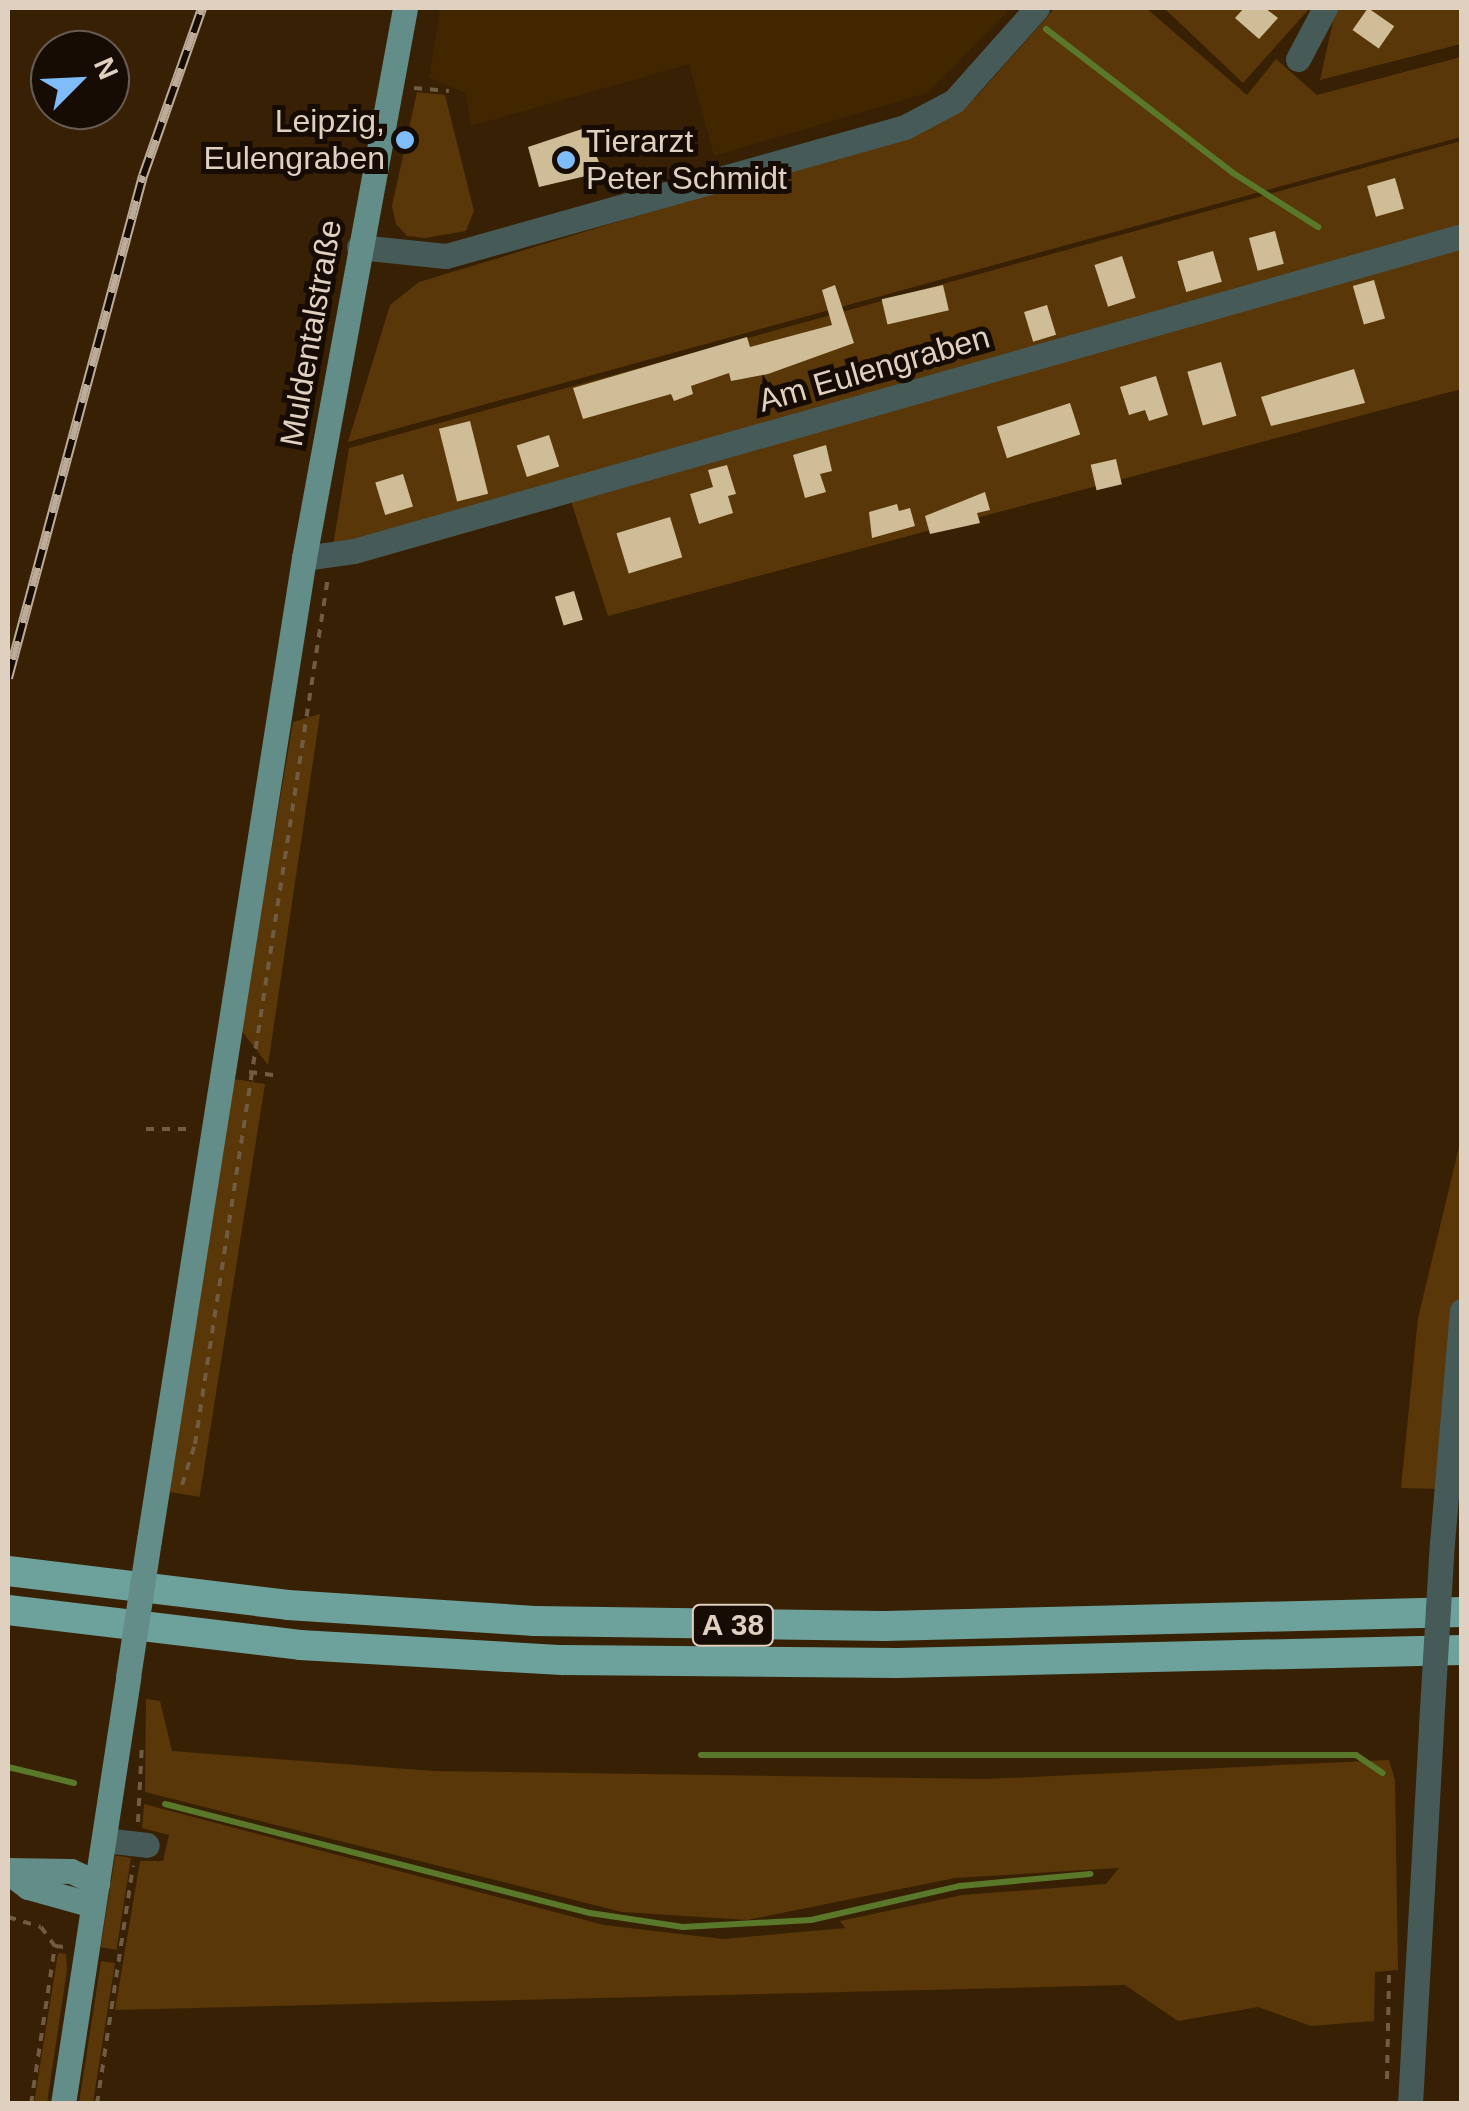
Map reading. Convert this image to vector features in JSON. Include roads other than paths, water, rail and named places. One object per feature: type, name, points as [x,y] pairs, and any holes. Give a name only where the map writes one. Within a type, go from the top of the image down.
[{"type":"highway","name":"A 38","points":[[8,1570],[288,1605],[534,1621],[884,1626],[1462,1612]]},
{"type":"highway","name":"A 38","points":[[8,1610],[300,1644],[563,1660],[897,1663],[1462,1650]]},
{"type":"main road","name":"Muldentalstraße","points":[[62,2104],[210,1129],[287,671],[316,558],[359,247],[405,8]]},
{"type":"main road","points":[[8,1871],[28,1887],[95,1894]]},
{"type":"street","points":[[359,247],[446,256],[904,127],[954,100],[1037,8]]},
{"type":"street","points":[[1298,60],[1326,8]]},
{"type":"street","name":"Am Eulengraben","points":[[316,558],[1462,236]]},
{"type":"street","points":[[1410,2104],[1442,1542],[1462,1311]]},
{"type":"street","points":[[104,1840],[141,1844]]},
{"type":"waterway","points":[[1046,29],[1233,173],[1318,227]]},
{"type":"waterway","points":[[701,1755],[1356,1755],[1383,1773]]},
{"type":"waterway","points":[[8,1767],[74,1783]]},
{"type":"waterway","points":[[165,1804],[590,1913],[683,1927],[811,1920],[960,1886],[1090,1874]]},
{"type":"railway","points":[[8,678],[143,176],[202,8]]},
{"type":"place","name":"Leipzig, Eulengraben","points":[[405,140]]},
{"type":"place","name":"Tierarzt Peter Schmidt","points":[[566,160]]}]
